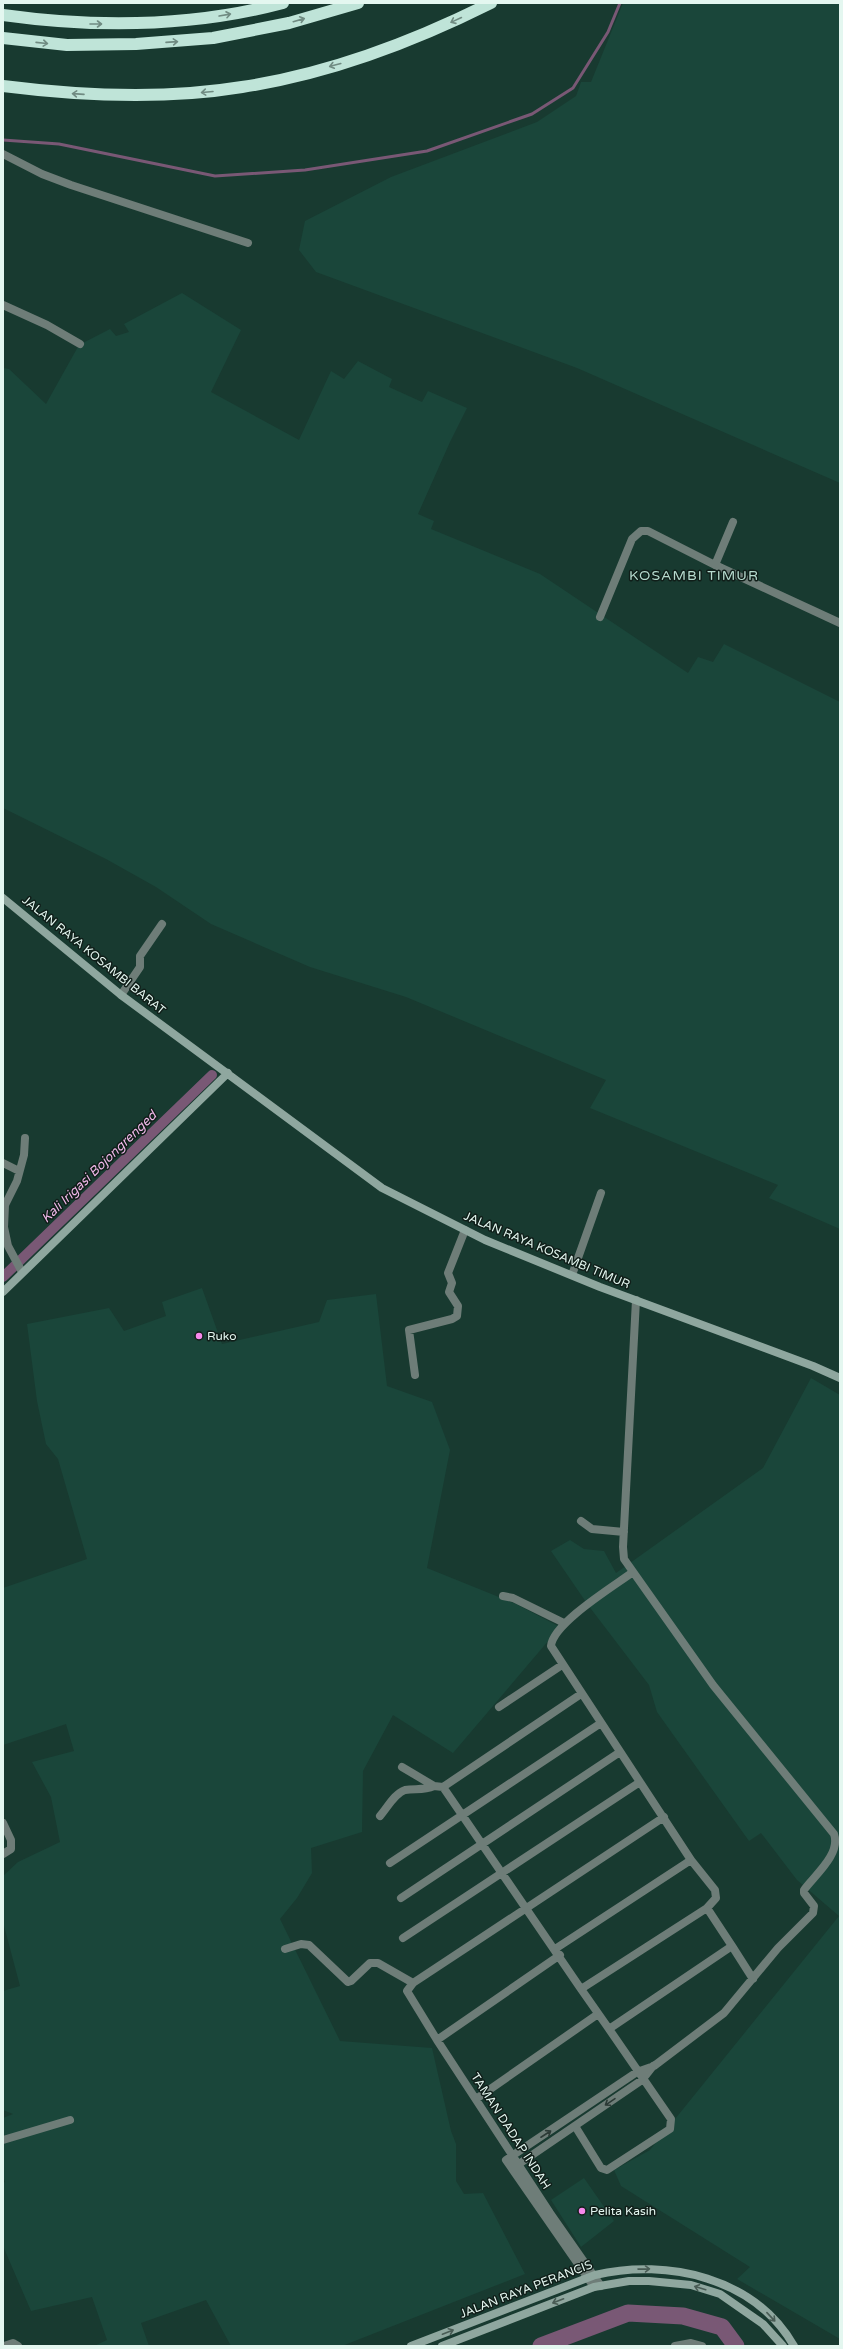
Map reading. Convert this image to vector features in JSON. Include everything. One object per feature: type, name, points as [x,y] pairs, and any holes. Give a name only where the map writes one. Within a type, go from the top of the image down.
[{"type":"highway","points":[[3,15],[57,22],[140,23],[208,18],[284,3]]},
{"type":"highway","points":[[3,38],[68,45],[136,44],[213,38],[289,22],[358,3]]},
{"type":"highway","points":[[3,86],[69,93],[127,95],[208,92],[243,87],[337,65],[378,52],[417,38],[491,3]]},
{"type":"main road","name":"JALAN RAYA KOSAMBI BARAT","points":[[3,898],[120,995],[228,1073]]},
{"type":"main road","name":"JALAN RAYA KOSAMBI TIMUR","points":[[228,1073],[382,1188],[465,1230],[572,1275],[814,1366],[840,1378]]},
{"type":"main road","points":[[3,1292],[19,1267],[228,1073]]},
{"type":"main road","name":"JALAN RAYA PERANCIS","points":[[411,2346],[591,2276],[627,2270],[651,2269],[681,2272],[707,2278],[732,2288],[768,2313],[788,2336],[794,2346]]},
{"type":"main road","name":"JALAN RAYA PERANCIS","points":[[442,2346],[598,2287],[629,2281],[649,2281],[691,2285],[720,2294],[744,2309],[763,2324],[783,2346]]},
{"type":"street","points":[[3,154],[42,174],[71,185],[248,243]]},
{"type":"street","points":[[3,305],[47,325],[80,344]]},
{"type":"street","points":[[715,565],[733,522]]},
{"type":"street","points":[[600,618],[632,539],[641,532],[648,531],[715,565],[840,623]]},
{"type":"street","points":[[120,995],[140,968],[140,956],[162,924]]},
{"type":"street","points":[[19,1267],[4,1238],[5,1205],[17,1181],[24,1155],[25,1138]]},
{"type":"street","points":[[3,1163],[19,1171]]},
{"type":"street","points":[[572,1275],[601,1193]]},
{"type":"street","points":[[415,1375],[409,1330],[452,1319],[457,1316],[458,1306],[449,1292],[452,1283],[448,1273],[465,1230]]},
{"type":"street","points":[[516,2166],[642,2080],[654,2066],[724,2013],[778,1948],[815,1911],[804,1890],[834,1852],[835,1839],[713,1685],[633,1572],[624,1556],[636,1300]]},
{"type":"street","points":[[581,1521],[592,1529],[624,1532]]},
{"type":"street","points":[[581,1989],[707,1908],[716,1898],[716,1894],[691,1860],[551,1646],[552,1641],[564,1623],[633,1572]]},
{"type":"street","points":[[503,1596],[513,1598],[564,1623]]},
{"type":"street","points":[[499,1707],[562,1665]]},
{"type":"street","points":[[402,1767],[434,1786],[443,1787],[581,1694]]},
{"type":"street","points":[[390,1862],[601,1723]]},
{"type":"street","points":[[401,1898],[620,1752]]},
{"type":"street","points":[[403,1938],[640,1782]]},
{"type":"street","points":[[380,1816],[399,1793],[408,1790],[426,1790],[434,1786]]},
{"type":"street","points":[[443,1787],[557,1952],[642,2080],[671,2119],[672,2125],[669,2130],[606,2170],[601,2168],[575,2126]]},
{"type":"street","points":[[285,1949],[301,1944],[309,1945],[348,1982],[370,1963],[378,1963],[411,1985],[664,1817]]},
{"type":"street","points":[[3,1823],[11,1840],[11,1849],[3,1854]]},
{"type":"street","points":[[437,2040],[557,1952],[691,1860]]},
{"type":"street","points":[[707,1908],[753,1978]]},
{"type":"street","points":[[609,2029],[732,1946]]},
{"type":"street","name":"TAMAN DADAP INDAH","points":[[411,1985],[409,1995],[437,2040],[514,2155],[516,2166],[598,2287]]},
{"type":"street","points":[[476,2099],[598,2014]]},
{"type":"street","points":[[514,2155],[637,2072],[654,2066]]},
{"type":"street","points":[[3,2140],[70,2120]]},
{"type":"street","name":"TAMAN DADAP INDAH","points":[[514,2155],[506,2160],[516,2166]]},
{"type":"street","points":[[4,2346],[13,2343],[18,2346]]},
{"type":"street","points":[[675,2346],[691,2343],[702,2346]]},
{"type":"shaded area","points":[[623,3],[840,3],[840,483],[577,368],[316,272],[299,250],[305,221],[391,177],[537,122],[576,96],[581,82],[591,82]]},
{"type":"shaded area","points":[[182,293],[241,330],[211,392],[299,440],[331,371],[344,379],[358,361],[392,379],[389,387],[422,402],[428,391],[467,408],[418,514],[434,521],[431,529],[540,574],[688,673],[698,657],[713,662],[724,644],[840,702],[840,1229],[769,1198],[778,1185],[590,1108],[606,1080],[406,997],[310,967],[211,924],[156,887],[106,859],[3,808],[3,368],[9,369],[46,404],[79,345],[110,329],[116,336],[129,332],[124,324]]},
{"type":"shaded area","points":[[202,1288],[222,1344],[319,1322],[327,1300],[376,1294],[387,1386],[432,1402],[450,1450],[427,1568],[516,1604],[560,1627],[453,1753],[393,1715],[363,1771],[362,1832],[311,1848],[312,1873],[297,1898],[280,1919],[340,2041],[432,2048],[451,2131],[456,2144],[456,2181],[464,2194],[483,2193],[525,2274],[342,2346],[231,2346],[206,2300],[141,2323],[149,2346],[94,2346],[107,2340],[92,2297],[31,2311],[3,2246],[3,2183],[5,2182],[3,2176],[3,2118],[13,2114],[3,2110],[3,1991],[20,1986],[3,1922],[3,1876],[18,1862],[60,1842],[51,1797],[32,1762],[74,1751],[66,1724],[3,1745],[3,1588],[87,1559],[58,1459],[46,1444],[37,1401],[27,1324],[109,1308],[124,1331],[166,1316],[162,1302]]},
{"type":"shaded area","points":[[811,1378],[840,1395],[840,2339],[737,2279],[750,2267],[621,2186],[614,2170],[650,2150],[839,1916],[797,1880],[761,1833],[749,1841],[657,1712],[649,1685],[588,1605],[551,1551],[570,1540],[584,1549],[604,1551],[616,1573],[763,1468]]},
{"type":"shaded area","name":"Pelita Kasih","points":[[584,2178],[614,2221],[581,2247],[551,2200]]},
{"type":"waterway","points":[[3,140],[59,144],[215,176],[305,170],[427,151],[532,114],[573,88],[608,32],[620,3]]},
{"type":"waterway","name":"Kali Irigasi Bojongrenged","points":[[3,1277],[212,1075]]},
{"type":"waterway","points":[[541,2346],[628,2313],[683,2316],[722,2327],[736,2346]]},
{"type":"place","name":"Ruko","points":[[199,1336]]},
{"type":"place","name":"Pelita Kasih","points":[[582,2211]]},
{"type":"district","name":"KOSAMBI TIMUR","points":[[694,575]]}]
